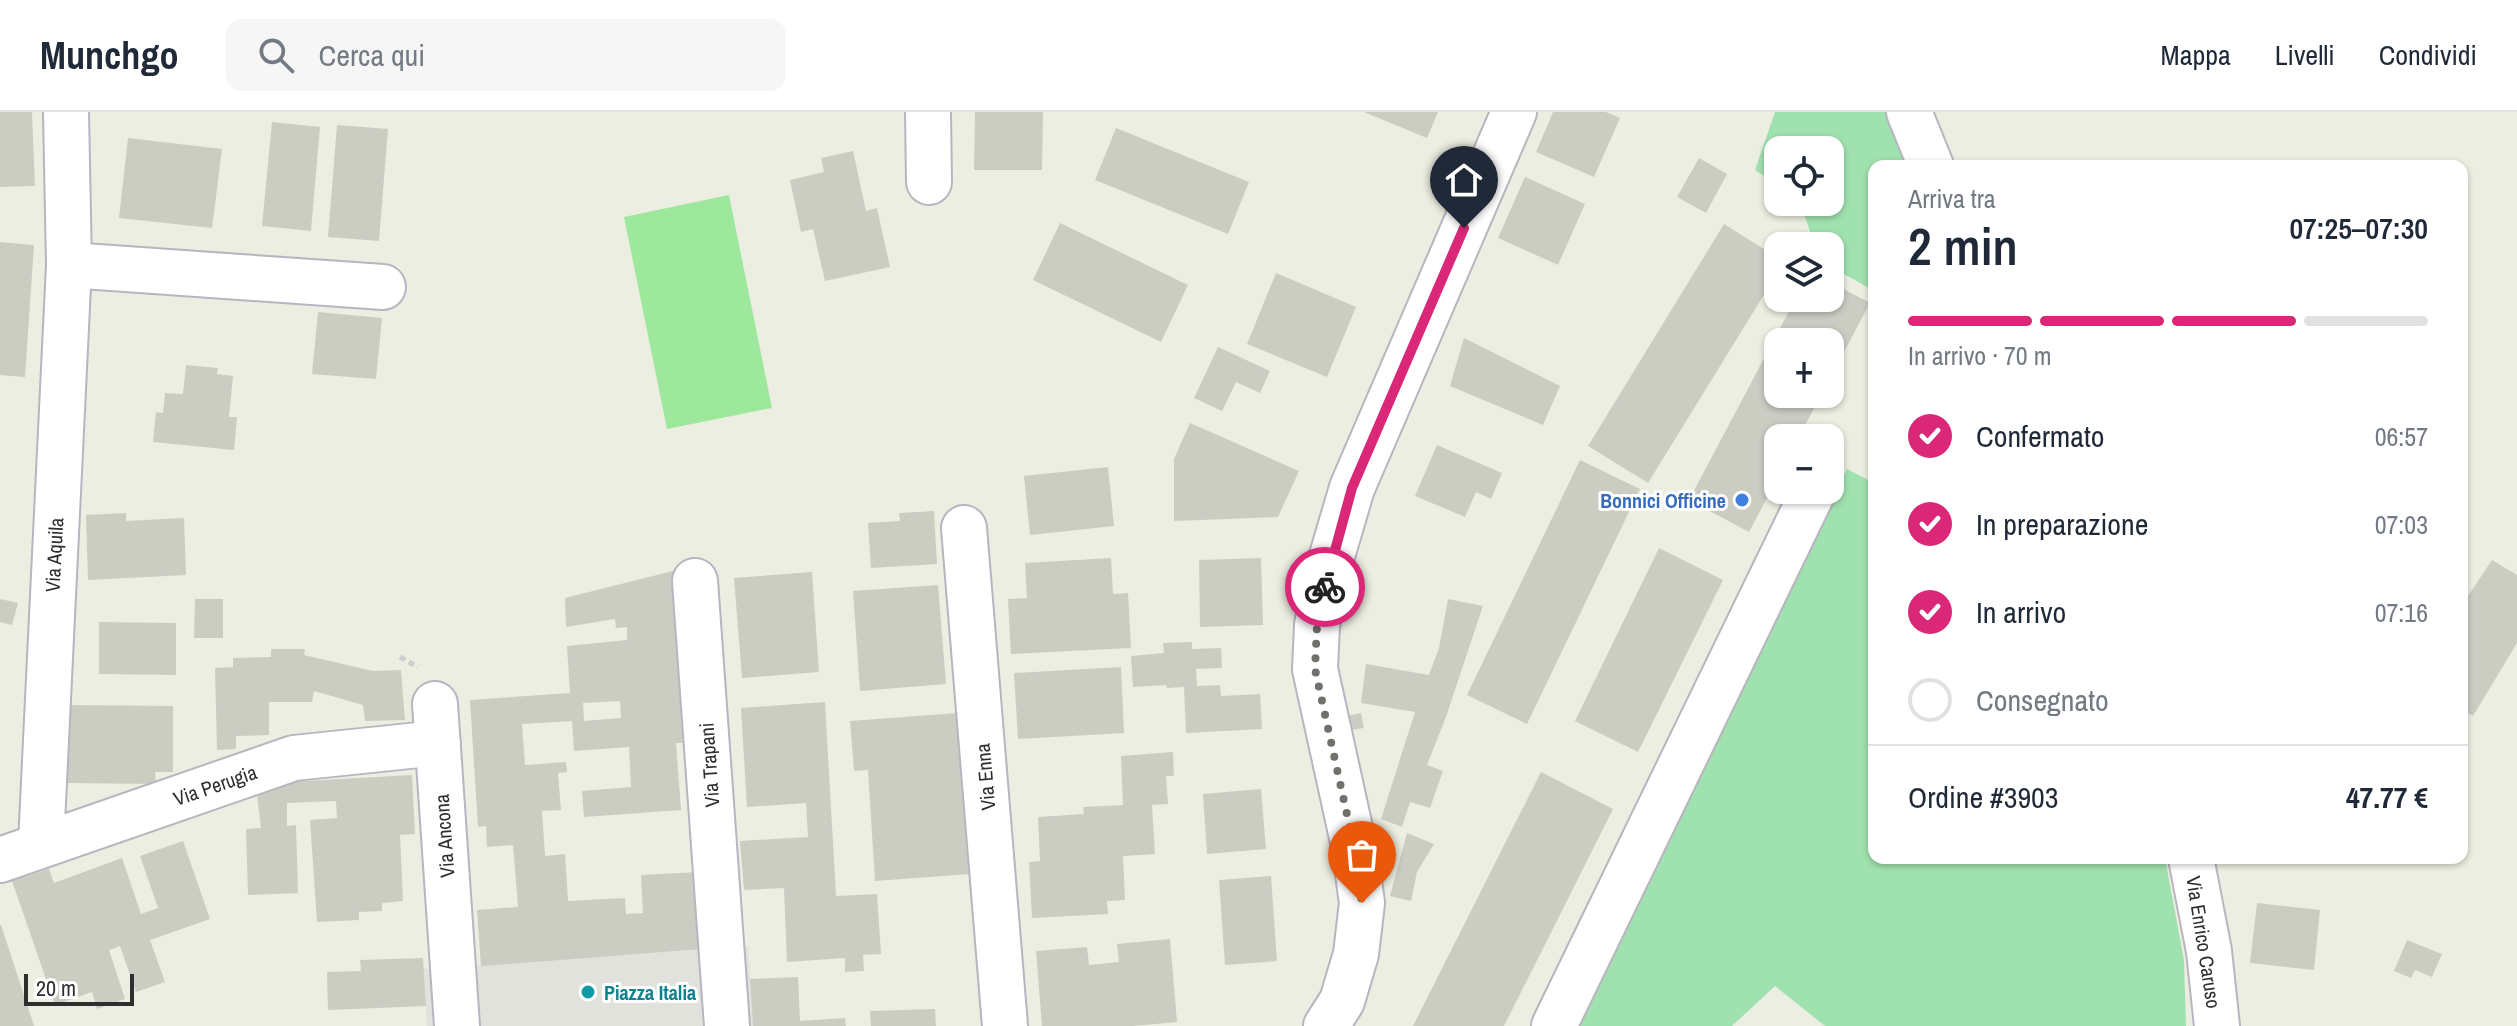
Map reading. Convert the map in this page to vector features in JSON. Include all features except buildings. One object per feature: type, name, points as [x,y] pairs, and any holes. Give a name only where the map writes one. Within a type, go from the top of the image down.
[{"type":"street","name":"Via Aquila","points":[[41,844],[69,265],[66,112]]},
{"type":"street","points":[[928,112],[929,182]]},
{"type":"street","points":[[1326,1026],[1342,1001],[1356,954],[1362,903],[1355,851],[1315,669],[1317,625],[1329,566],[1352,488],[1514,112]]},
{"type":"street","points":[[1909,112],[1929,160]]},
{"type":"street","points":[[69,265],[383,287]]},
{"type":"street","points":[[1554,1026],[1807,504]]},
{"type":"street","name":"Via Enna","points":[[964,528],[1005,1026]]},
{"type":"street","name":"Via Trapani","points":[[695,581],[727,1026]]},
{"type":"street","name":"Via Perugia","points":[[0,860],[294,758],[436,724]]},
{"type":"street","name":"Via Ancona","points":[[436,724],[457,1026]]},
{"type":"street","name":"Via Enrico Caruso","points":[[2192,864],[2209,951],[2217,1026]]},
{"type":"green space","points":[[1775,112],[1887,112],[1908,160],[1868,160],[1868,288],[1844,274],[1844,232],[1810,232],[1805,216],[1844,216],[1844,136],[1767,136]]},
{"type":"green space","points":[[1764,144],[1764,176],[1755,170]]},
{"type":"green space","points":[[729,195],[772,408],[667,429],[624,217]]},
{"type":"green space","points":[[1847,469],[1868,480],[1868,864],[2166,864],[2184,960],[2186,1026],[1825,1026],[1775,986],[1732,1026],[1576,1026],[1830,504],[1844,504],[1844,475]]},
{"type":"shaded area","name":"Piazza Italia","points":[[748,946],[753,1026],[427,1026],[424,969]]},
{"type":"way so far","points":[[1325,587],[1317,625],[1315,669],[1355,851],[1362,903]]},
{"type":"place","name":"Bonnici Officine","points":[[1742,500]]},
{"type":"place","name":"Piazza Italia","points":[[588,992]]},
{"type":"route","points":[[1325,587],[1352,488],[1464,228]]}]
